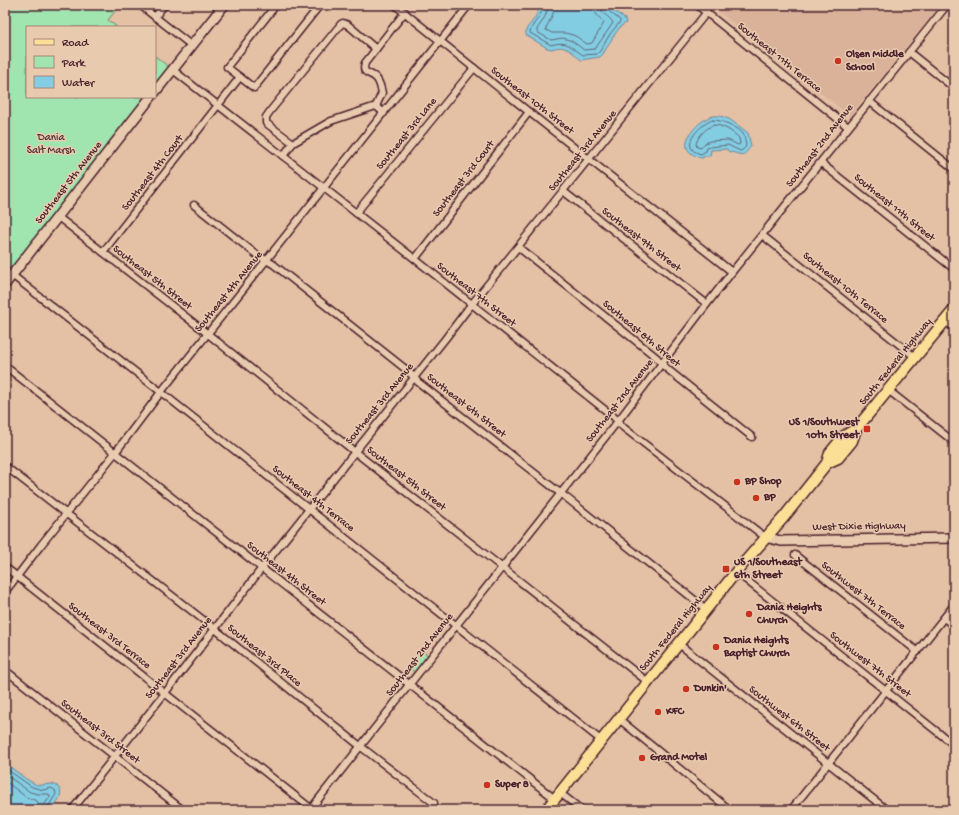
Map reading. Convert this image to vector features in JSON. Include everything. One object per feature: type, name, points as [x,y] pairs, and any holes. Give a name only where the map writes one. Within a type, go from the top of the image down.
[{"type":"main road","name":"South Federal Highway","points":[[546,810],[765,537],[784,517],[827,463],[838,458],[852,441],[856,429],[954,310]]},
{"type":"street","points":[[155,17],[164,5]]},
{"type":"street","points":[[156,91],[224,5]]},
{"type":"street","points":[[276,5],[227,67],[254,88],[320,5]]},
{"type":"street","name":"Southeast 10th Street","points":[[395,5],[732,272]]},
{"type":"street","name":"Southeast 4th Avenue","points":[[5,592],[115,453],[161,392],[469,5]]},
{"type":"street","name":"Southeast 11th Terrace","points":[[697,5],[848,126]]},
{"type":"street","name":"Southeast 2nd Avenue","points":[[311,809],[561,494],[732,272],[821,163],[848,126],[947,5]]},
{"type":"street","points":[[950,5],[954,8]]},
{"type":"street","points":[[140,6],[192,46]]},
{"type":"street","points":[[283,156],[293,142],[331,121],[376,106],[382,94],[376,77],[369,75],[365,71],[365,63],[405,12]]},
{"type":"street","name":"Southeast 3rd Avenue","points":[[72,810],[472,304],[707,12]]},
{"type":"street","points":[[293,142],[266,123],[266,117],[341,24],[343,22],[348,25],[376,49]]},
{"type":"street","points":[[909,52],[954,88]]},
{"type":"street","name":"Southeast 3rd Lane","points":[[356,213],[474,68]]},
{"type":"street","name":"Southeast 7th Street","points":[[173,70],[472,304],[614,417],[624,428],[765,537]]},
{"type":"street","name":"Southeast 4th Court","points":[[103,252],[240,77]]},
{"type":"street","name":"Southeast 5th Avenue","points":[[5,284],[150,98]]},
{"type":"street","points":[[869,101],[954,169]]},
{"type":"street","points":[[376,106],[384,113]]},
{"type":"street","name":"Southeast 3rd Court","points":[[415,259],[529,112]]},
{"type":"street","name":"Southeast 11th Street","points":[[821,163],[954,269]]},
{"type":"street","name":"Southeast 9th Street","points":[[563,191],[707,304]]},
{"type":"street","name":"Southeast 6th Street","points":[[194,205],[257,255],[273,264],[408,371],[418,382],[706,609]]},
{"type":"street","name":"Southeast 5th Street","points":[[58,217],[648,682]]},
{"type":"street","name":"Southeast 10th Terrace","points":[[762,235],[915,357]]},
{"type":"street","name":"Southeast 8th Street","points":[[518,247],[656,357],[666,368],[752,437]]},
{"type":"street","name":"Southeast 4th Terrace","points":[[12,275],[602,741]]},
{"type":"street","points":[[945,321],[954,328]]},
{"type":"street","name":"Southeast 4th Street","points":[[5,366],[410,684],[557,796],[582,810]]},
{"type":"street","points":[[888,390],[954,442]]},
{"type":"street","name":"Southeast 3rd Place","points":[[5,466],[215,629],[360,746],[434,803]]},
{"type":"street","name":"West Dixie Highway","points":[[765,537],[781,541],[954,538]]},
{"type":"street","name":"Southwest 7th Terrace","points":[[796,556],[917,652]]},
{"type":"street","name":"Southeast 3rd Terrace","points":[[5,567],[311,809]]},
{"type":"street","name":"Southwest 7th Street","points":[[736,572],[954,745]]},
{"type":"street","points":[[791,810],[954,605]]},
{"type":"street","points":[[944,618],[954,626]]},
{"type":"street","name":"Southwest 6th Street","points":[[678,644],[887,810]]},
{"type":"street","name":"Southeast 3rd Street","points":[[5,670],[183,810]]},
{"type":"street","points":[[619,719],[730,810]]},
{"type":"shaded area","name":"Olsen Middle School","points":[[710,5],[941,5],[850,116]]},
{"type":"green space","name":"Dania Salt Marsh","points":[[5,5],[120,5],[108,20],[116,26],[26,26],[26,98],[145,98],[5,277]]},
{"type":"green space","points":[[156,57],[169,67],[156,84]]},
{"type":"green space","points":[[421,650],[429,656],[416,673],[409,668]]},
{"type":"water","points":[[539,5],[607,5],[625,19],[626,23],[620,27],[600,57],[581,60],[568,49],[561,47],[552,49],[547,48],[526,35],[527,28],[537,15]]},
{"type":"water","points":[[712,116],[720,116],[729,119],[748,133],[751,146],[745,153],[741,155],[729,152],[727,149],[711,150],[710,156],[699,158],[688,151],[687,139],[695,127]]},
{"type":"water","points":[[5,763],[35,784],[52,784],[60,789],[61,792],[59,798],[51,810],[5,810]]},
{"type":"place","name":"Olsen Middle School","points":[[838,61]]},
{"type":"place","name":"US 1/Southwest 10th Street","points":[[867,429]]},
{"type":"place","name":"BP Shop","points":[[737,482]]},
{"type":"place","name":"BP","points":[[756,498]]},
{"type":"place","name":"US 1/Southeast 6th Street","points":[[726,569]]},
{"type":"place","name":"Dania Heights Church","points":[[749,614]]},
{"type":"place","name":"Dania Heights Baptist Church","points":[[716,647]]},
{"type":"place","name":"Dunkin'","points":[[686,689]]},
{"type":"place","name":"KFC","points":[[658,712]]},
{"type":"place","name":"Grand Motel","points":[[642,758]]},
{"type":"place","name":"Super 8","points":[[487,785]]}]
